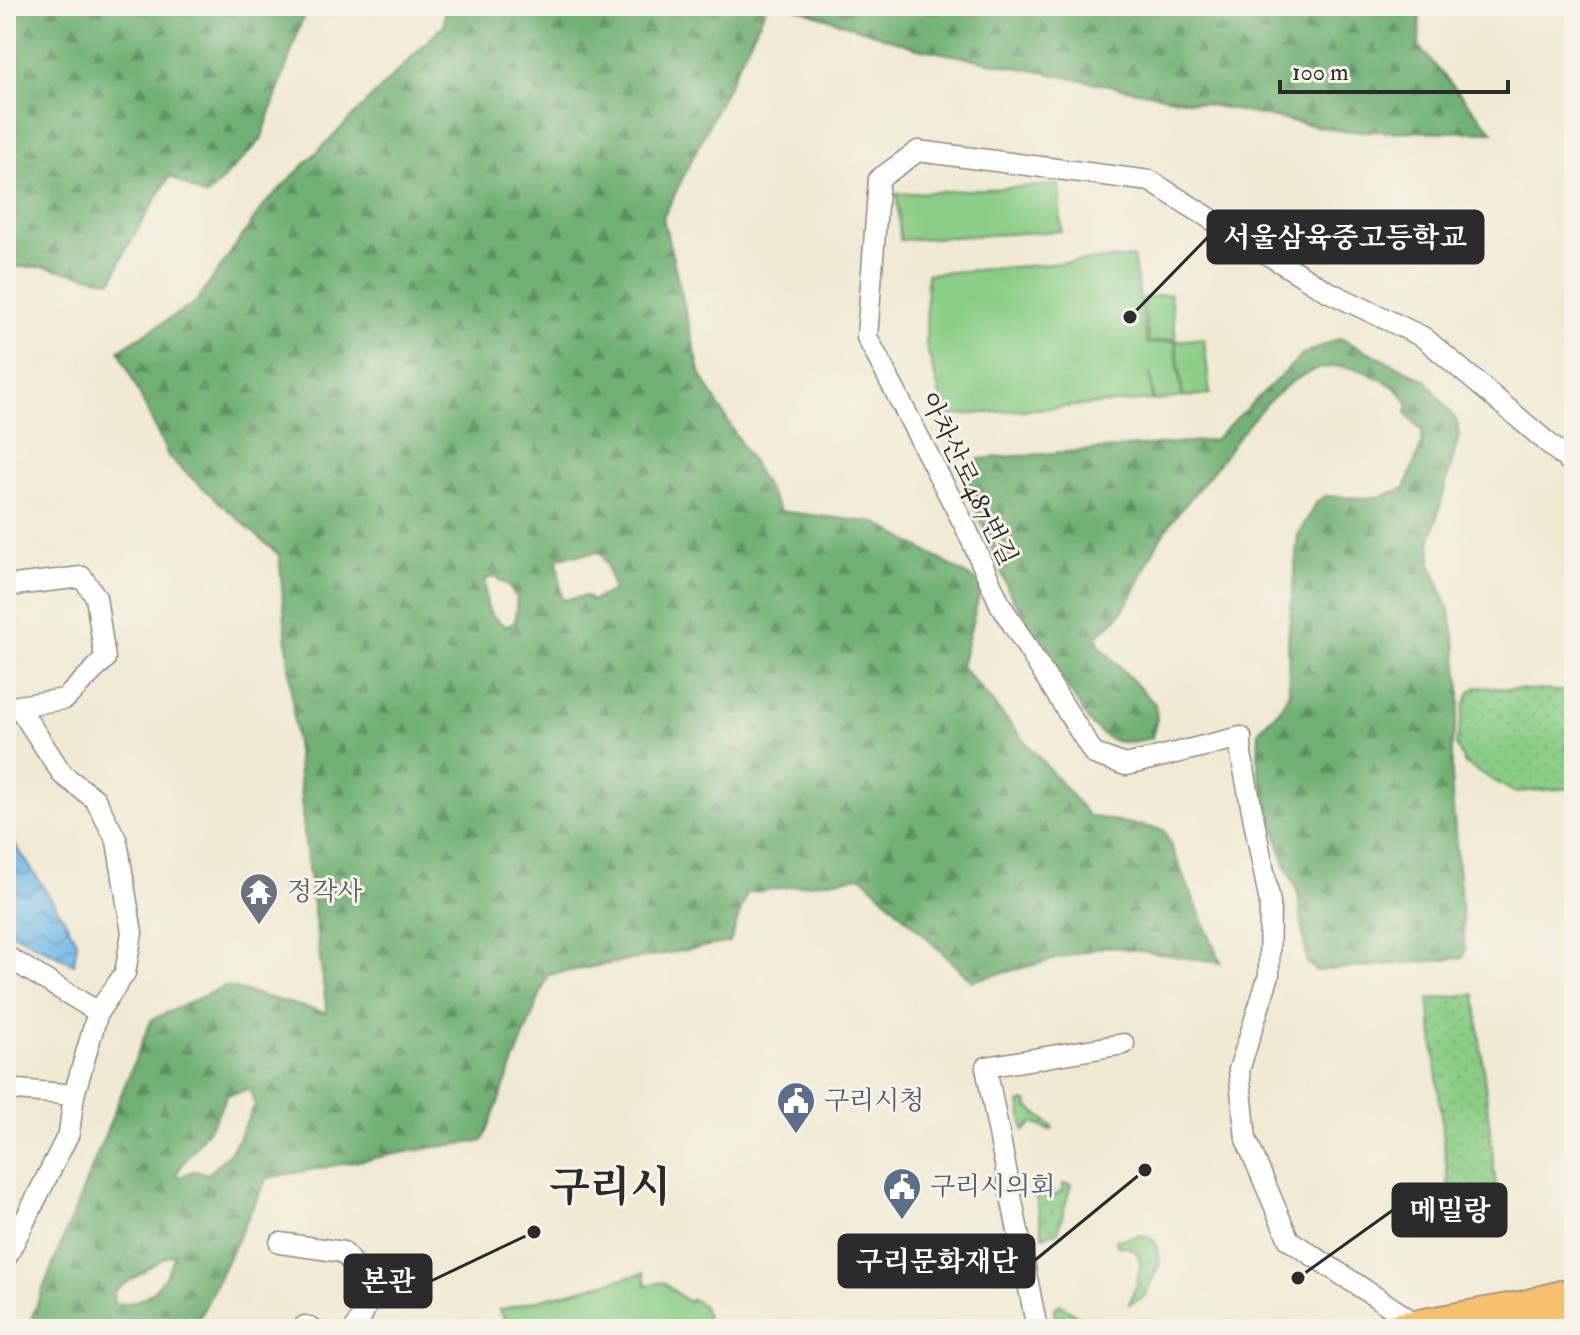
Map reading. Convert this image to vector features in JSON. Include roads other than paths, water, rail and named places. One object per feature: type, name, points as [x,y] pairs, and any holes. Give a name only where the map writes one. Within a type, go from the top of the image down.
[{"type":"main road","points":[[1497,1329],[1525,1319],[1574,1290]]},
{"type":"main road","points":[[1383,1329],[1415,1323],[1525,1319],[1574,1313]]},
{"type":"street","name":"아차산로487번길","points":[[1415,1323],[1289,1240],[1246,1139],[1239,1070],[1269,975],[1270,903],[1241,754],[1241,737],[1126,765],[1094,754],[1000,604],[966,528],[867,337],[879,179],[918,151],[1150,181],[1325,290],[1423,337],[1574,465]]},
{"type":"street","points":[[6,586],[82,577],[96,597],[105,659],[65,699],[12,707],[63,775],[95,799],[117,841],[132,933],[125,973],[98,1012],[74,1095],[69,1133],[6,1258]]},
{"type":"street","points":[[6,956],[98,1012]]},
{"type":"street","points":[[1037,1329],[986,1067],[1124,1044]]},
{"type":"street","points":[[6,1089],[74,1095]]},
{"type":"street","points":[[280,1243],[343,1252],[368,1284],[370,1302],[355,1329]]},
{"type":"street","points":[[301,1329],[305,1326],[312,1329]]},
{"type":"water","points":[[6,830],[77,942],[74,964],[6,930]]},
{"type":"place","name":"서울삼육중고등학교","points":[[1130,317]]},
{"type":"place","name":"정각사","points":[[259,926]]},
{"type":"place","name":"구리시청","points":[[796,1135]]},
{"type":"place","name":"구리문화재단","points":[[1145,1170]]},
{"type":"place","name":"구리시의회","points":[[902,1221]]},
{"type":"place","name":"본관","points":[[534,1232]]},
{"type":"place","name":"메밀랑","points":[[1298,1278]]},
{"type":"district","name":"구리시","points":[[610,1188]]}]
